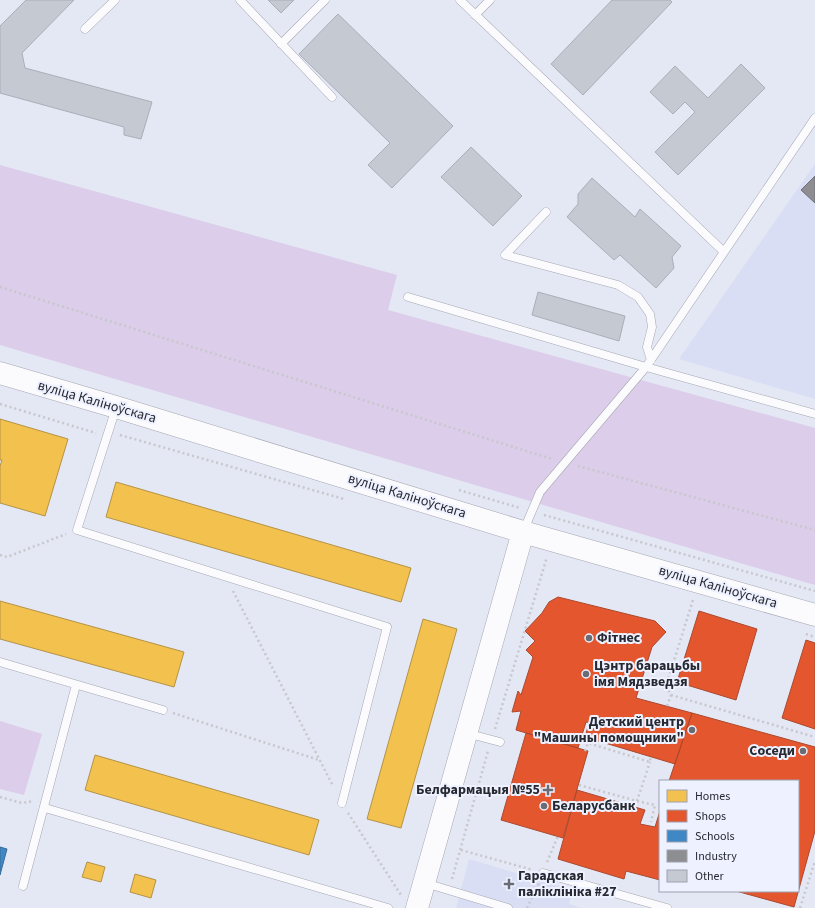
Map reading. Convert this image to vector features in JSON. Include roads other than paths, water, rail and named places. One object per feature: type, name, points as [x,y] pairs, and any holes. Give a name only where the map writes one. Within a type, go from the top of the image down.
[{"type":"main road","name":"вуліца Каліноўскага","points":[[0,373],[116,407],[523,532],[815,615]]},
{"type":"main road","points":[[410,904],[425,883],[523,532]]},
{"type":"lane","points":[[85,29],[115,0]]},
{"type":"lane","points":[[240,0],[332,97]]},
{"type":"lane","points":[[281,44],[325,0]]},
{"type":"lane","points":[[460,0],[724,252]]},
{"type":"lane","points":[[475,14],[490,0]]},
{"type":"lane","points":[[523,532],[540,492],[648,363],[815,118]]},
{"type":"lane","points":[[546,212],[505,255],[618,285],[638,298],[650,314],[652,327],[646,347],[648,363]]},
{"type":"lane","points":[[408,297],[648,363],[815,414]]},
{"type":"lane","points":[[116,407],[77,530],[387,627],[342,803]]},
{"type":"lane","points":[[0,662],[163,710]]},
{"type":"lane","points":[[23,886],[45,808],[76,685]]},
{"type":"lane","points":[[466,733],[500,742]]},
{"type":"lane","points":[[45,808],[388,908]]},
{"type":"lane","points":[[543,873],[667,908]]},
{"type":"lane","points":[[425,883],[508,908]]},
{"type":"place","name":"Фітнес","points":[[589,638]]},
{"type":"place","name":"Цэнтр барацьбы імя Мядзведзя","points":[[586,674]]},
{"type":"place","name":"Детский центр \"Машины помощники\"","points":[[692,730]]},
{"type":"place","name":"Соседи","points":[[803,751]]},
{"type":"place","name":"Белфармацыя №55","points":[[548,790]]},
{"type":"place","name":"Беларусбанк","points":[[544,806]]},
{"type":"place","name":"Гарадская паліклініка #27","points":[[509,884]]}]
